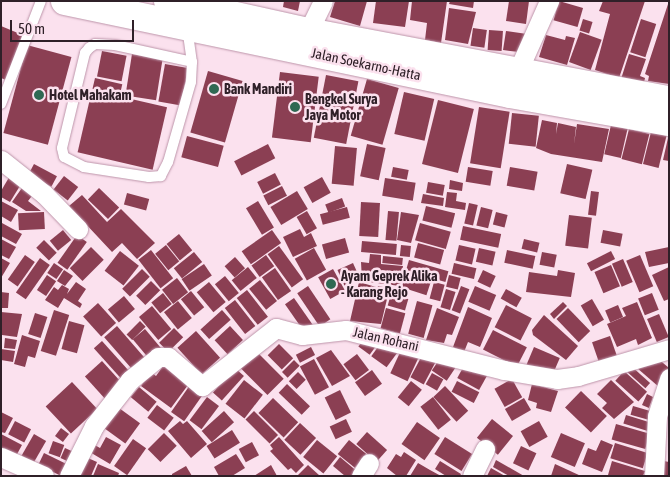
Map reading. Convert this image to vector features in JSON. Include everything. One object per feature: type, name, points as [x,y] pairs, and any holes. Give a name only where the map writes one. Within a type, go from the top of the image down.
[{"type":"highway","name":"Jalan Soekarno-Hatta","points":[[65,1],[187,26],[513,82],[669,100]]},
{"type":"highway","name":"Jalan Soekarno-Hatta","points":[[168,1],[308,32],[669,122]]},
{"type":"street","points":[[308,32],[323,1]]},
{"type":"street","points":[[513,82],[549,1]]},
{"type":"street","points":[[1,160],[44,194],[78,229]]},
{"type":"street","name":"Jalan Rohani","points":[[69,476],[94,426],[130,380],[158,357],[168,357],[202,386],[276,328],[302,335],[346,330],[504,370],[557,379],[566,379],[669,349]]},
{"type":"street","points":[[654,476],[657,416],[669,378]]},
{"type":"street","points":[[472,476],[485,449]]},
{"type":"street","points":[[1,457],[44,476]]},
{"type":"lane","points":[[1,104],[40,1]]},
{"type":"lane","points":[[187,26],[192,62],[191,82],[168,162],[160,176],[149,177],[84,167],[64,157],[62,148],[85,53],[95,44],[116,45],[192,62]]},
{"type":"building","points":[[284,1],[300,1],[298,11],[283,7]]},
{"type":"building","points":[[335,1],[367,1],[360,26],[330,17]]},
{"type":"building","points":[[376,1],[409,1],[405,27],[373,23]]},
{"type":"building","points":[[412,1],[447,1],[441,43],[425,40],[427,23],[410,20]]},
{"type":"building","points":[[450,1],[474,1],[473,8],[449,4]]},
{"type":"building","points":[[509,1],[529,1],[526,24],[506,21]]},
{"type":"building","points":[[559,1],[583,8],[578,27],[553,20]]},
{"type":"building","points":[[603,1],[645,1],[619,78],[595,70],[610,14],[599,11]]},
{"type":"building","points":[[669,1],[669,84],[648,81],[649,76],[645,74]]},
{"type":"building","points":[[449,8],[476,12],[468,44],[445,40]]},
{"type":"building","points":[[583,19],[593,22],[589,33],[579,30]]},
{"type":"building","points":[[641,19],[656,24],[645,57],[630,52]]},
{"type":"building","points":[[1,26],[25,36],[6,80],[1,78]]},
{"type":"building","points":[[473,28],[487,30],[484,48],[470,46]]},
{"type":"building","points":[[489,30],[503,31],[502,51],[488,50]]},
{"type":"building","points":[[506,31],[527,34],[519,52],[503,50]]},
{"type":"building","points":[[580,32],[602,40],[591,70],[569,62]]},
{"type":"building","points":[[546,35],[565,40],[566,36],[575,38],[567,65],[539,57]]},
{"type":"building","name":"Hotel Mahakam","points":[[27,45],[71,57],[48,145],[3,133]]},
{"type":"building","points":[[102,51],[127,56],[122,81],[97,77]]},
{"type":"building","points":[[132,54],[163,59],[156,100],[125,95]]},
{"type":"building","points":[[629,54],[646,59],[640,76],[645,78],[643,87],[621,79]]},
{"type":"building","points":[[165,64],[188,68],[181,105],[158,101]]},
{"type":"building","points":[[208,71],[243,81],[225,142],[190,133]]},
{"type":"building","name":"Bengkel Surya Jaya Motor","points":[[280,72],[319,77],[311,142],[272,138]]},
{"type":"building","points":[[326,75],[358,81],[346,144],[314,138]]},
{"type":"building","points":[[95,78],[122,84],[120,95],[93,89]]},
{"type":"building","points":[[367,79],[399,88],[382,145],[351,136]]},
{"type":"building","points":[[92,90],[167,107],[153,170],[78,152]]},
{"type":"building","points":[[404,92],[434,99],[425,141],[394,134]]},
{"type":"building","points":[[438,100],[474,109],[458,173],[422,164]]},
{"type":"building","points":[[479,107],[510,112],[501,168],[470,163]]},
{"type":"building","points":[[512,113],[539,116],[536,147],[509,144]]},
{"type":"building","points":[[542,120],[557,123],[556,134],[558,123],[576,127],[574,144],[577,124],[609,129],[602,162],[551,154],[536,148]]},
{"type":"building","points":[[611,125],[628,129],[621,158],[604,154]]},
{"type":"building","points":[[629,129],[649,134],[642,164],[622,159]]},
{"type":"building","points":[[651,132],[667,136],[659,168],[643,164]]},
{"type":"building","points":[[187,136],[224,146],[218,167],[181,157]]},
{"type":"building","points":[[669,138],[669,161],[663,160]]},
{"type":"building","points":[[268,144],[275,158],[241,176],[234,161]]},
{"type":"building","points":[[367,144],[386,148],[379,180],[360,176]]},
{"type":"building","points":[[335,146],[357,148],[354,186],[332,184]]},
{"type":"building","points":[[34,164],[57,176],[51,187],[28,175]]},
{"type":"building","points":[[567,164],[592,170],[586,199],[560,193]]},
{"type":"building","points":[[393,167],[409,170],[407,180],[391,177]]},
{"type":"building","points":[[468,167],[493,171],[490,186],[466,182]]},
{"type":"building","points":[[510,167],[538,172],[534,191],[507,186]]},
{"type":"building","points":[[275,173],[281,185],[263,194],[257,182]]},
{"type":"building","points":[[11,174],[23,181],[10,202],[1,197],[1,191]]},
{"type":"building","points":[[64,176],[78,187],[68,200],[54,189]]},
{"type":"building","points":[[322,177],[331,193],[312,203],[304,187]]},
{"type":"building","points":[[385,178],[416,183],[413,201],[382,196]]},
{"type":"building","points":[[450,180],[463,183],[462,191],[449,189]]},
{"type":"building","points":[[428,182],[445,185],[443,196],[426,193]]},
{"type":"building","points":[[24,185],[35,192],[28,201],[41,211],[26,211],[12,202]]},
{"type":"building","points":[[282,186],[287,196],[268,205],[263,196]]},
{"type":"building","points":[[99,188],[119,207],[108,219],[88,200]]},
{"type":"building","points":[[297,191],[308,209],[281,225],[270,207]]},
{"type":"building","points":[[591,191],[599,192],[596,216],[588,215]]},
{"type":"building","points":[[447,192],[457,193],[456,201],[466,203],[465,210],[445,207]]},
{"type":"building","points":[[127,193],[149,199],[146,211],[124,205]]},
{"type":"building","points":[[423,194],[444,198],[443,206],[421,203]]},
{"type":"building","points":[[82,195],[107,222],[121,209],[155,243],[137,259],[122,243],[112,252],[69,206]]},
{"type":"building","points":[[342,198],[345,206],[328,213],[325,204]]},
{"type":"building","points":[[1,201],[18,210],[11,222],[1,216]]},
{"type":"building","points":[[258,201],[274,228],[262,235],[246,208]]},
{"type":"building","points":[[361,202],[380,203],[378,237],[359,236]]},
{"type":"building","points":[[469,203],[478,205],[473,225],[464,223]]},
{"type":"building","points":[[426,206],[455,213],[451,228],[422,221]]},
{"type":"building","points":[[347,207],[350,218],[323,225],[320,214]]},
{"type":"building","points":[[481,207],[493,210],[488,228],[476,225]]},
{"type":"building","points":[[307,211],[317,228],[307,234],[297,217]]},
{"type":"building","points":[[388,211],[399,212],[396,241],[385,240]]},
{"type":"building","points":[[44,212],[45,229],[19,230],[18,213]]},
{"type":"building","points":[[401,212],[419,215],[411,243],[397,240]]},
{"type":"building","points":[[496,212],[508,215],[504,228],[493,225]]},
{"type":"building","points":[[569,215],[592,218],[588,249],[565,246]]},
{"type":"building","points":[[2,223],[22,234],[16,244],[1,236]]},
{"type":"building","points":[[420,223],[451,232],[446,249],[415,240]]},
{"type":"building","points":[[463,226],[501,234],[498,248],[460,240]]},
{"type":"building","points":[[300,229],[304,237],[311,233],[317,246],[293,257],[283,237]]},
{"type":"building","points":[[63,230],[71,240],[58,251],[50,241]]},
{"type":"building","points":[[272,230],[281,243],[251,264],[242,251]]},
{"type":"building","points":[[603,230],[623,234],[620,247],[601,243]]},
{"type":"building","points":[[179,234],[192,250],[180,260],[167,244]]},
{"type":"building","points":[[77,235],[87,242],[67,270],[57,263]]},
{"type":"building","points":[[345,238],[349,252],[326,259],[322,245]]},
{"type":"building","points":[[1,239],[16,247],[9,259],[1,255]]},
{"type":"building","points":[[524,239],[540,243],[537,253],[522,249]]},
{"type":"building","points":[[44,240],[57,253],[49,261],[36,248]]},
{"type":"building","points":[[362,241],[397,244],[396,255],[361,252]]},
{"type":"building","points":[[418,243],[444,250],[440,264],[414,257]]},
{"type":"building","points":[[166,245],[179,261],[168,270],[155,254]]},
{"type":"building","points":[[401,245],[411,246],[410,257],[400,256]]},
{"type":"building","points":[[459,245],[476,249],[472,264],[455,261]]},
{"type":"building","points":[[279,246],[303,279],[292,287],[268,254]]},
{"type":"building","points":[[91,247],[104,260],[83,281],[70,268]]},
{"type":"building","points":[[669,247],[669,263],[649,267],[645,252]]},
{"type":"building","points":[[314,248],[326,270],[307,281],[295,259]]},
{"type":"building","points":[[479,248],[496,252],[492,265],[476,262]]},
{"type":"building","points":[[151,250],[173,278],[161,288],[138,260]]},
{"type":"building","points":[[507,250],[535,256],[533,269],[504,263]]},
{"type":"building","points":[[120,251],[139,266],[124,285],[105,271]]},
{"type":"building","points":[[611,251],[615,259],[591,271],[587,263]]},
{"type":"building","points":[[194,252],[202,262],[182,278],[174,268]]},
{"type":"building","points":[[542,252],[557,255],[554,268],[540,265]]},
{"type":"building","points":[[370,254],[381,255],[381,264],[403,266],[402,272],[370,269],[401,274],[400,286],[362,281],[361,262],[369,263]]},
{"type":"building","points":[[25,255],[35,262],[18,286],[8,280]]},
{"type":"building","points":[[266,255],[274,266],[260,277],[251,266]]},
{"type":"building","points":[[640,255],[653,286],[639,292],[626,261]]},
{"type":"building","points":[[383,256],[403,258],[402,265],[382,263]]},
{"type":"building","points":[[235,257],[245,268],[235,278],[225,266]]},
{"type":"building","points":[[1,258],[10,263],[1,278]]},
{"type":"building","points":[[40,258],[50,265],[26,299],[16,292]]},
{"type":"building","points":[[623,259],[633,282],[622,287],[612,264]]},
{"type":"building","points":[[409,260],[448,271],[445,282],[406,271]]},
{"type":"building","points":[[54,263],[63,269],[56,279],[47,273]]},
{"type":"building","points":[[353,263],[360,279],[344,285],[337,270]]},
{"type":"building","points":[[454,263],[476,268],[474,279],[452,274]]},
{"type":"building","points":[[204,264],[212,276],[189,291],[182,279]]},
{"type":"building","points":[[611,265],[620,286],[603,293],[594,272]]},
{"type":"building","points":[[248,267],[257,278],[240,291],[232,280]]},
{"type":"building","points":[[669,267],[669,299],[664,301],[652,275]]},
{"type":"building","points":[[275,268],[291,291],[278,300],[262,277]]},
{"type":"building","points":[[142,269],[150,277],[130,297],[122,289]]},
{"type":"building","name":"Ayam Geprek Alika - Karang Rejo","points":[[333,269],[345,291],[330,299],[318,277]]},
{"type":"building","points":[[64,270],[73,276],[65,286],[57,281]]},
{"type":"building","points":[[483,270],[496,276],[490,288],[478,282]]},
{"type":"building","points":[[558,270],[575,273],[571,297],[526,292],[529,272],[557,276]]},
{"type":"building","points":[[406,274],[431,282],[426,295],[402,287]]},
{"type":"building","points":[[47,275],[56,281],[46,296],[37,290]]},
{"type":"building","points":[[449,275],[461,278],[458,290],[446,287]]},
{"type":"building","points":[[225,276],[239,293],[229,301],[215,284]]},
{"type":"building","points":[[177,278],[188,292],[173,304],[162,290]]},
{"type":"building","points":[[260,280],[277,301],[266,310],[249,289]]},
{"type":"building","points":[[151,281],[160,290],[145,305],[136,296]]},
{"type":"building","points":[[76,282],[86,289],[78,301],[82,304],[80,308],[64,298],[58,308],[45,300],[54,287],[58,290],[62,285],[69,289],[67,294]]},
{"type":"building","points":[[209,282],[226,302],[213,312],[197,292]]},
{"type":"building","points":[[359,282],[376,287],[373,296],[387,299],[381,324],[350,321]]},
{"type":"building","points":[[434,282],[445,285],[440,301],[430,298]]},
{"type":"building","points":[[308,286],[330,319],[320,326],[297,293]]},
{"type":"building","points":[[378,286],[390,288],[388,298],[376,296]]},
{"type":"building","points":[[461,286],[469,289],[460,313],[452,310]]},
{"type":"building","points":[[475,286],[496,295],[490,311],[468,302]]},
{"type":"building","points":[[446,289],[456,292],[450,310],[440,307]]},
{"type":"building","points":[[506,289],[522,298],[516,307],[501,299]]},
{"type":"building","points":[[247,290],[268,317],[258,325],[237,298]]},
{"type":"building","points":[[191,291],[204,307],[194,316],[181,299]]},
{"type":"building","points":[[1,292],[9,293],[8,308],[1,308]]},
{"type":"building","points":[[163,293],[172,304],[160,313],[151,302]]},
{"type":"building","points":[[652,293],[659,310],[645,315],[638,299]]},
{"type":"building","points":[[391,294],[408,299],[405,310],[388,306]]},
{"type":"building","points":[[124,296],[135,309],[119,323],[108,309]]},
{"type":"building","points":[[294,298],[314,327],[305,333],[285,304]]},
{"type":"building","points":[[592,299],[604,320],[593,326],[581,306]]},
{"type":"building","points":[[235,300],[255,326],[245,334],[225,308]]},
{"type":"building","points":[[178,301],[192,318],[178,329],[164,312]]},
{"type":"building","points":[[417,301],[432,305],[424,338],[408,334]]},
{"type":"building","points":[[563,302],[567,306],[554,319],[550,314]]},
{"type":"building","points":[[637,302],[652,338],[638,345],[636,339],[617,347],[607,324],[626,316],[622,308]]},
{"type":"building","points":[[98,303],[116,323],[101,336],[83,316]]},
{"type":"building","points":[[506,305],[532,318],[520,340],[495,327]]},
{"type":"building","points":[[618,305],[623,317],[610,322],[605,310]]},
{"type":"building","points":[[152,306],[171,329],[158,340],[139,317]]},
{"type":"building","points":[[468,307],[492,318],[480,347],[468,342],[464,352],[453,347]]},
{"type":"building","points":[[386,308],[405,313],[400,333],[381,328]]},
{"type":"building","points":[[437,308],[459,317],[452,335],[447,334],[444,343],[426,340]]},
{"type":"building","points":[[568,308],[590,331],[579,342],[556,319]]},
{"type":"building","points":[[54,310],[69,315],[56,356],[41,351]]},
{"type":"building","points":[[222,310],[231,320],[209,339],[200,329]]},
{"type":"building","points":[[1,312],[22,314],[17,337],[2,335]]},
{"type":"building","points":[[35,313],[47,317],[41,338],[28,334]]},
{"type":"building","points":[[659,314],[669,337],[657,342],[647,319]]},
{"type":"building","points":[[544,315],[578,346],[566,360],[533,335],[532,330]]},
{"type":"building","points":[[69,321],[84,325],[77,353],[61,349]]},
{"type":"building","points":[[140,321],[146,327],[132,340],[127,334]]},
{"type":"building","points":[[117,326],[147,361],[134,372],[104,337]]},
{"type":"building","points":[[230,326],[243,340],[228,354],[215,340]]},
{"type":"building","points":[[174,328],[183,337],[168,352],[159,343]]},
{"type":"building","points":[[145,329],[162,349],[149,359],[133,339]]},
{"type":"building","points":[[493,330],[527,347],[517,367],[483,350]]},
{"type":"building","points":[[196,331],[220,358],[202,374],[177,348]]},
{"type":"building","points":[[22,335],[40,341],[35,358],[28,356],[25,367],[14,364]]},
{"type":"building","points":[[366,336],[377,344],[370,355],[358,347]]},
{"type":"building","points":[[610,336],[617,356],[599,362],[592,342]]},
{"type":"building","points":[[5,338],[17,340],[15,349],[4,348]]},
{"type":"building","points":[[383,340],[398,351],[387,367],[371,356]]},
{"type":"building","points":[[102,341],[132,374],[124,382],[94,348]]},
{"type":"building","points":[[279,344],[293,358],[282,369],[268,355]]},
{"type":"building","points":[[403,346],[420,354],[408,381],[390,373]]},
{"type":"building","points":[[311,347],[315,355],[300,363],[296,355]]},
{"type":"building","points":[[534,347],[560,358],[552,376],[526,365]]},
{"type":"building","points":[[1,349],[15,351],[13,362],[1,360]]},
{"type":"building","points":[[254,349],[284,379],[267,395],[238,365]]},
{"type":"building","points":[[331,350],[350,376],[332,386],[316,358]]},
{"type":"building","points":[[425,350],[438,357],[424,384],[410,377]]},
{"type":"building","points":[[357,354],[369,370],[355,380],[343,364]]},
{"type":"building","points":[[443,354],[458,364],[447,381],[432,371]]},
{"type":"building","points":[[656,357],[669,368],[659,387],[637,368]]},
{"type":"building","points":[[314,359],[329,387],[315,395],[300,367]]},
{"type":"building","points":[[294,360],[300,366],[288,378],[282,372]]},
{"type":"building","points":[[102,361],[122,383],[105,399],[85,376]]},
{"type":"building","points":[[465,364],[487,376],[479,390],[457,378]]},
{"type":"building","points":[[630,365],[650,383],[645,388],[625,370]]},
{"type":"building","points":[[163,366],[188,385],[171,408],[141,386],[151,372],[156,376]]},
{"type":"building","points":[[235,368],[244,376],[222,401],[213,393]]},
{"type":"building","points":[[372,370],[382,384],[365,396],[355,382]]},
{"type":"building","points":[[624,371],[647,392],[638,401],[615,381]]},
{"type":"building","points":[[298,372],[306,380],[297,389],[289,381]]},
{"type":"building","points":[[432,373],[443,379],[437,391],[426,384]]},
{"type":"building","points":[[512,379],[522,397],[505,407],[495,389]]},
{"type":"building","points":[[244,380],[263,395],[244,418],[226,404]]},
{"type":"building","points":[[611,380],[634,402],[614,419],[602,408],[607,403],[597,394]]},
{"type":"building","points":[[411,381],[422,390],[409,406],[398,397]]},
{"type":"building","points":[[457,381],[479,392],[474,403],[452,392]]},
{"type":"building","points":[[72,382],[97,409],[71,434],[46,407]]},
{"type":"building","points":[[287,384],[310,406],[302,415],[279,393]]},
{"type":"building","points":[[532,384],[558,391],[551,412],[536,408],[537,403],[528,400]]},
{"type":"building","points":[[190,385],[203,394],[184,421],[171,412]]},
{"type":"building","points":[[445,386],[468,411],[456,422],[433,397]]},
{"type":"building","points":[[139,387],[157,402],[148,412],[131,397]]},
{"type":"building","points":[[340,390],[351,412],[336,420],[325,397]]},
{"type":"building","points":[[581,391],[607,416],[591,433],[565,408]]},
{"type":"building","points":[[647,394],[653,397],[649,408],[642,405]]},
{"type":"building","points":[[207,397],[219,406],[202,429],[190,420]]},
{"type":"building","points":[[433,397],[451,420],[438,430],[420,407]]},
{"type":"building","points":[[273,398],[298,422],[284,437],[258,413]]},
{"type":"building","points":[[524,398],[531,410],[512,421],[505,409]]},
{"type":"building","points":[[157,405],[174,418],[164,430],[147,418]]},
{"type":"building","points":[[633,406],[657,413],[655,422],[631,415]]},
{"type":"building","points":[[119,408],[140,423],[125,444],[104,428]]},
{"type":"building","points":[[224,411],[234,422],[212,442],[202,431]]},
{"type":"building","points":[[254,411],[278,435],[270,444],[246,419]]},
{"type":"building","points":[[1,412],[13,418],[5,433],[1,432]]},
{"type":"building","points":[[626,415],[653,423],[650,432],[623,424]]},
{"type":"building","points":[[346,419],[352,432],[336,439],[330,427]]},
{"type":"building","points":[[492,419],[513,436],[498,455],[477,438]]},
{"type":"building","points":[[15,421],[31,429],[24,443],[8,434]]},
{"type":"building","points":[[180,421],[183,424],[187,421],[207,444],[191,458],[168,431]]},
{"type":"building","points":[[539,421],[548,437],[529,447],[521,431]]},
{"type":"building","points":[[417,422],[440,438],[424,460],[402,444]]},
{"type":"building","points":[[300,423],[316,438],[300,455],[284,440]]},
{"type":"building","points":[[616,424],[650,434],[645,449],[612,439]]},
{"type":"building","points":[[61,428],[69,434],[63,442],[55,436]]},
{"type":"building","points":[[232,430],[240,443],[215,459],[207,446]]},
{"type":"building","points":[[367,432],[387,450],[376,462],[356,444]]},
{"type":"building","points":[[164,433],[177,446],[160,462],[148,449]]},
{"type":"building","points":[[561,433],[585,443],[575,467],[551,457]]},
{"type":"building","points":[[1,434],[22,445],[16,456],[1,448]]},
{"type":"building","points":[[34,434],[46,441],[34,463],[22,456]]},
{"type":"building","points":[[106,437],[121,445],[110,464],[88,451],[93,444],[100,448]]},
{"type":"building","points":[[279,437],[304,465],[296,473],[291,468],[288,470],[270,451],[273,449],[270,445]]},
{"type":"building","points":[[445,437],[472,454],[462,471],[434,454]]},
{"type":"building","points":[[133,439],[146,448],[127,475],[114,466]]},
{"type":"building","points":[[317,440],[337,456],[323,473],[303,457]]},
{"type":"building","points":[[349,440],[366,454],[355,468],[338,454]]},
{"type":"building","points":[[601,440],[613,445],[602,472],[582,464],[588,448],[596,451]]},
{"type":"building","points":[[53,441],[64,445],[60,457],[49,453]]},
{"type":"building","points":[[252,442],[259,455],[246,462],[239,449]]},
{"type":"building","points":[[615,443],[648,453],[643,468],[610,458]]},
{"type":"building","points":[[521,446],[536,453],[528,470],[513,463]]},
{"type":"building","points":[[65,448],[76,453],[71,463],[61,458]]},
{"type":"building","points":[[404,452],[416,460],[406,476],[397,476],[387,468],[396,454],[401,457]]},
{"type":"building","points":[[44,453],[66,464],[61,476],[38,465]]},
{"type":"building","points":[[236,454],[245,468],[232,476],[219,476],[214,467]]},
{"type":"building","points":[[81,455],[97,462],[91,476],[72,476]]},
{"type":"building","points":[[340,457],[359,473],[356,476],[345,476],[333,466]]},
{"type":"building","points":[[496,460],[524,476],[509,476],[493,467]]},
{"type":"building","points":[[440,461],[461,474],[460,476],[446,476],[435,469]]},
{"type":"building","points":[[612,461],[645,471],[643,476],[608,475]]},
{"type":"building","points":[[664,461],[669,462],[669,476],[663,476]]},
{"type":"building","points":[[418,463],[430,470],[441,476],[410,476]]},
{"type":"building","points":[[98,464],[119,473],[118,476],[93,476]]},
{"type":"building","points":[[555,464],[581,476],[551,476]]},
{"type":"building","points":[[271,465],[277,476],[254,476]]},
{"type":"building","points":[[308,465],[320,476],[297,476]]},
{"type":"building","points":[[186,466],[192,476],[172,476],[172,474]]},
{"type":"building","points":[[491,468],[505,476],[487,476]]},
{"type":"place","name":"Bank Mandiri","points":[[214,89]]},
{"type":"place","name":"Hotel Mahakam","points":[[39,95]]},
{"type":"place","name":"Bengkel Surya Jaya Motor","points":[[295,107]]},
{"type":"place","name":"Ayam Geprek Alika - Karang Rejo","points":[[331,284]]}]
